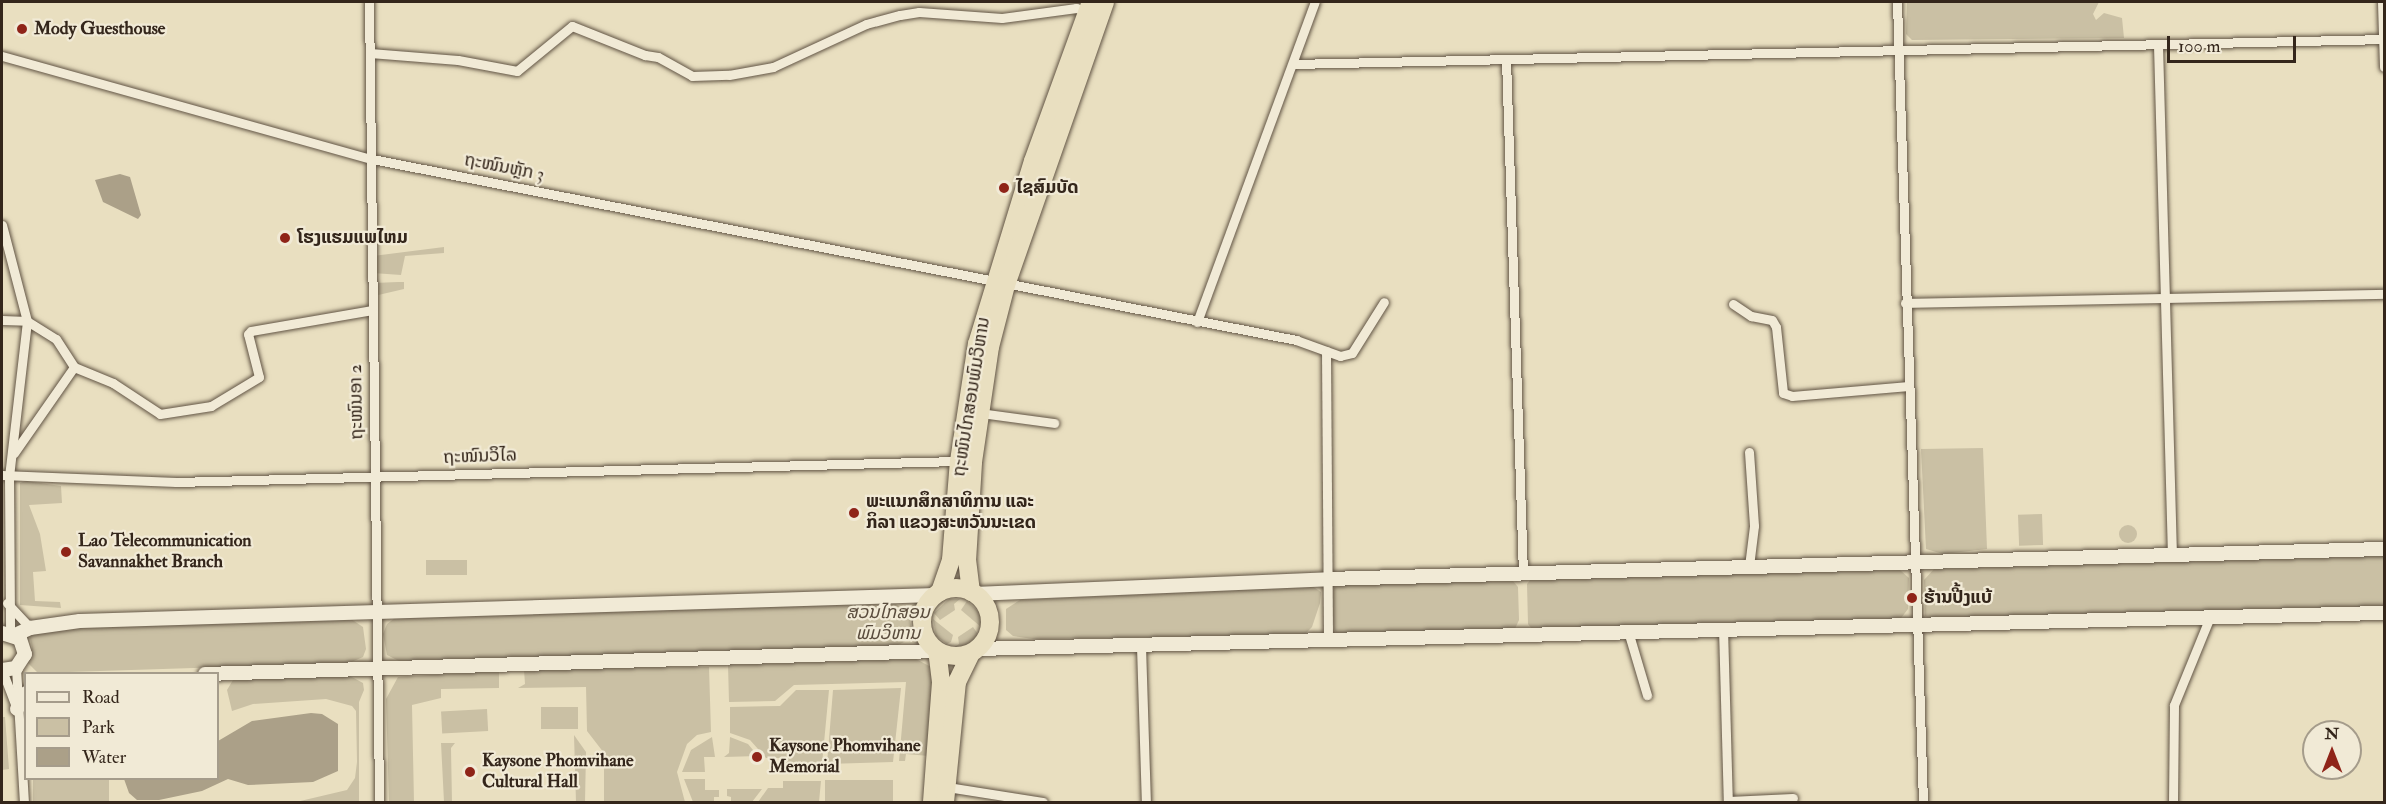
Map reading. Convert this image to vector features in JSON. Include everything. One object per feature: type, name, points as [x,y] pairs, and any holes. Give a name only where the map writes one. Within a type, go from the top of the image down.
[{"type":"highway","name":"ຖະໜົນໄກສອນພົມວິຫານ","points":[[1061,106],[1105,2]]},
{"type":"highway","name":"ຖະໜົນໄກສອນພົມວິຫານ","points":[[938,594],[951,560],[959,461],[977,344],[1061,106],[1089,6]]},
{"type":"highway","name":"ຖະໜົນໄກສອນພົມວິຫານ","points":[[973,593],[967,561],[980,413],[1000,284]]},
{"type":"highway","points":[[932,802],[943,783],[957,682],[974,651],[985,640],[990,621],[987,609],[973,593],[952,589],[938,594],[927,605],[922,624],[925,637],[937,651],[941,681],[943,783]]},
{"type":"highway","points":[[937,651],[954,656],[974,651]]},
{"type":"street","name":"ຖະໜົນອາ 2","points":[[369,2],[379,802]]},
{"type":"street","points":[[1197,322],[1315,2]]},
{"type":"street","points":[[1897,2],[1923,802]]},
{"type":"street","points":[[2382,2],[2385,68]]},
{"type":"street","points":[[370,53],[458,60],[517,71],[572,26],[658,57],[692,76],[729,75],[773,67],[866,24],[900,15],[919,12],[1002,18],[1089,6]]},
{"type":"street","points":[[1293,64],[1899,48],[2158,45],[2384,39]]},
{"type":"street","points":[[2158,45],[2172,556]]},
{"type":"street","name":"ຖະໜົນຫຼັກ 3","points":[[2,56],[372,159],[1000,284],[1296,340],[1326,351]]},
{"type":"street","points":[[1506,59],[1523,574]]},
{"type":"street","points":[[2,225],[5,248],[27,321],[12,456],[5,476],[7,632],[25,649],[17,708],[24,802]]},
{"type":"street","points":[[1905,303],[2385,294]]},
{"type":"street","points":[[1328,640],[1326,351],[1340,356],[1352,353],[1384,302]]},
{"type":"street","points":[[1733,304],[1751,316],[1772,320],[1776,327],[1783,393],[1792,396],[1909,386]]},
{"type":"street","points":[[2,320],[27,321],[56,339],[75,367],[113,383],[160,414],[211,406],[259,377],[250,331],[372,310]]},
{"type":"street","points":[[12,456],[75,367]]},
{"type":"street","points":[[980,413],[1054,423]]},
{"type":"street","points":[[1749,452],[1754,526],[1749,566]]},
{"type":"street","name":"ຖະໜົນວິໄລ","points":[[5,476],[176,482],[959,461]]},
{"type":"street","points":[[973,593],[1328,579],[2385,549]]},
{"type":"street","points":[[7,632],[80,621],[376,615],[938,594]]},
{"type":"street","points":[[7,603],[30,628]]},
{"type":"street","points":[[974,651],[1723,628],[2385,613]]},
{"type":"street","points":[[2173,802],[2174,705],[2210,617]]},
{"type":"street","points":[[1723,628],[1728,802],[1792,798]]},
{"type":"street","points":[[1628,631],[1647,695]]},
{"type":"street","points":[[1141,646],[1146,802]]},
{"type":"street","points":[[219,673],[376,666],[937,651]]},
{"type":"street","points":[[17,708],[2,670],[22,669]]},
{"type":"street","points":[[17,708],[24,696]]},
{"type":"street","points":[[943,783],[1043,802]]},
{"type":"green space","points":[[1907,2],[2099,2],[2093,14],[2096,20],[2104,13],[2122,18],[2124,38],[1912,40],[1906,34]]},
{"type":"green space","points":[[444,247],[444,253],[405,256],[401,275],[373,273],[373,256]]},
{"type":"green space","points":[[404,282],[404,289],[374,296],[374,283]]},
{"type":"green space","points":[[1983,448],[1987,549],[1943,554],[1926,549],[1921,449]]},
{"type":"green space","points":[[26,481],[61,486],[62,503],[29,505],[40,534],[46,571],[33,572],[35,601],[60,602],[61,608],[20,605],[20,483]]},
{"type":"green space","points":[[2042,514],[2043,545],[2019,546],[2018,515]]},
{"type":"green space","points":[[2128,525],[2134,528],[2137,534],[2134,540],[2128,543],[2122,540],[2119,534],[2122,528]]},
{"type":"green space","points":[[2384,556],[2384,608],[1928,619],[1925,616],[1924,580],[1934,569]]},
{"type":"green space","points":[[426,560],[467,560],[467,575],[426,575]]},
{"type":"green space","points":[[1900,570],[1909,578],[1908,609],[1898,622],[1532,629],[1528,624],[1527,584],[1531,579]]},
{"type":"green space","points":[[1513,581],[1518,587],[1519,620],[1514,631],[1338,635],[1334,629],[1331,591],[1338,585]]},
{"type":"green space","points":[[1312,586],[1321,592],[1320,603],[1312,627],[1304,635],[1033,639],[1013,636],[1006,630],[1006,609],[1020,600]]},
{"type":"green space","points":[[949,599],[960,599],[954,604],[955,610],[940,620],[934,613]]},
{"type":"green space","points":[[967,601],[980,613],[981,627],[961,610]]},
{"type":"green space","name":"ສວນໄກສອນ ພົມວິຫານ","points":[[894,603],[908,611],[912,630],[904,642],[894,647],[401,662],[387,655],[383,634],[387,624],[395,618]]},
{"type":"green space","points":[[351,619],[363,627],[366,649],[363,657],[349,663],[37,672],[28,663],[32,647],[29,634],[41,629]]},
{"type":"green space","points":[[933,619],[953,635],[951,642],[947,644],[936,636]]},
{"type":"green space","points":[[973,627],[978,634],[970,645],[953,648],[959,644],[958,637]]},
{"type":"green space","points":[[916,659],[933,668],[929,756],[906,754],[905,761],[899,761],[906,682],[794,685],[775,701],[729,702],[728,665]]},
{"type":"green space","points":[[709,667],[711,732],[697,735],[687,744],[677,772],[685,802],[604,802],[604,753],[587,731],[586,687],[518,688],[525,684],[524,670],[530,668]]},
{"type":"green space","points":[[499,671],[499,688],[441,689],[441,698],[412,705],[414,802],[389,802],[386,699],[398,677]]},
{"type":"green space","points":[[350,676],[363,683],[364,690],[359,702],[359,802],[296,802],[347,790],[355,778],[356,711],[352,706],[326,699],[253,704],[232,711],[227,690],[233,680]]},
{"type":"green space","points":[[901,688],[893,762],[827,764],[833,690]]},
{"type":"green space","points":[[796,690],[829,690],[822,764],[783,765],[783,758],[766,758],[750,740],[730,733],[730,707],[780,706]]},
{"type":"green space","points":[[541,707],[578,707],[578,729],[541,729]]},
{"type":"green space","points":[[487,709],[488,731],[442,733],[441,711]]},
{"type":"green space","points":[[2,717],[5,717],[9,769],[2,770]]},
{"type":"green space","points":[[574,735],[586,752],[585,802],[576,802]]},
{"type":"green space","points":[[712,737],[715,757],[704,757],[705,772],[682,772],[691,750]]},
{"type":"green space","points":[[730,737],[748,744],[758,756],[724,757],[729,753]]},
{"type":"green space","points":[[441,743],[455,743],[451,748],[452,802],[444,802]]},
{"type":"green space","points":[[684,779],[705,779],[705,790],[719,790],[719,797],[714,797],[714,802],[693,802]]},
{"type":"green space","points":[[33,780],[109,780],[109,802],[33,802]]},
{"type":"green space","points":[[825,780],[893,780],[893,802],[825,802]]},
{"type":"green space","points":[[783,781],[821,781],[819,802],[758,802],[768,788],[783,788]]},
{"type":"green space","points":[[727,789],[762,789],[752,802],[731,802],[731,797],[727,796]]},
{"type":"water","points":[[120,174],[130,177],[141,215],[138,219],[103,202],[95,180]]},
{"type":"water","points":[[311,713],[322,714],[338,724],[338,771],[313,782],[248,785],[228,779],[202,791],[159,800],[137,800],[129,793],[124,780],[219,780],[219,740],[252,721]]},
{"type":"place","name":"Mody Guesthouse","points":[[22,29]]},
{"type":"place","name":"ໄຊສົມບັດ","points":[[1004,188]]},
{"type":"place","name":"ໂຮງແຮມແພໄຫມ","points":[[285,238]]},
{"type":"place","name":"ພະແນກສຶກສາທິການ ແລະ ກິລາ ແຂວງສະຫວັນນະເຂດ","points":[[854,513]]},
{"type":"place","name":"Lao Telecommunication Savannakhet Branch","points":[[66,552]]},
{"type":"place","name":"ຮ້ານປີ້ງແບ້","points":[[1912,598]]},
{"type":"place","name":"Kaysone Phomvihane Memorial","points":[[757,757]]},
{"type":"place","name":"Kaysone Phomvihane Cultural Hall","points":[[470,772]]}]
